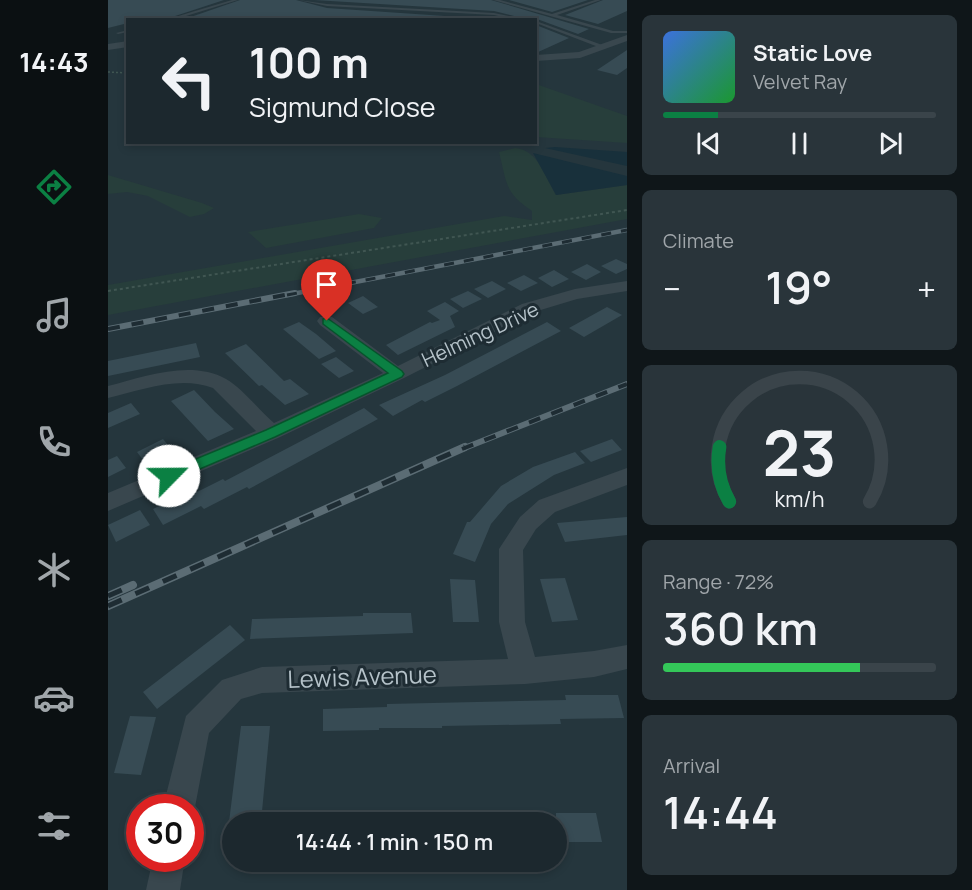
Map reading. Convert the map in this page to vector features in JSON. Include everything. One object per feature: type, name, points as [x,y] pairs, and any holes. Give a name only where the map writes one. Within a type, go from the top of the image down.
[{"type":"street","points":[[537,58],[573,56],[627,38]]},
{"type":"street","points":[[108,47],[126,44]]},
{"type":"street","name":"Helming Drive","points":[[108,502],[271,433],[397,374],[528,308],[575,294],[627,286]]},
{"type":"street","points":[[358,324],[334,327],[397,374]]},
{"type":"street","points":[[108,392],[186,376],[212,380],[271,433]]},
{"type":"street","points":[[525,671],[512,622],[510,549],[528,523],[547,506],[627,476]]},
{"type":"street","name":"Lewis Avenue","points":[[182,794],[196,726],[232,689],[262,680],[525,671],[594,664],[627,657]]},
{"type":"street","points":[[163,890],[166,872]]},
{"type":"lane","points":[[174,18],[236,0]]},
{"type":"lane","points":[[300,0],[327,5],[494,14],[515,18]]},
{"type":"lane","points":[[495,0],[613,32],[627,32]]},
{"type":"lane","points":[[553,15],[600,0]]},
{"type":"lane","points":[[537,22],[603,47]]},
{"type":"lane","points":[[118,33],[126,31]]},
{"type":"path","points":[[108,72],[126,73]]},
{"type":"path","points":[[108,291],[627,210]]},
{"type":"green space","points":[[537,84],[627,116],[627,143],[537,137]]},
{"type":"green space","points":[[515,148],[523,150],[535,159],[556,195],[627,185],[627,219],[108,315],[108,285],[504,216],[532,220],[532,211],[516,198],[508,186],[499,152]]},
{"type":"green space","points":[[108,175],[214,208],[204,214],[190,217],[148,196],[127,192],[108,194]]},
{"type":"green space","points":[[359,214],[382,218],[374,228],[266,248],[248,232]]},
{"type":"water","points":[[545,148],[627,152],[627,166]]},
{"type":"water","points":[[533,153],[627,176],[627,185],[556,195]]},
{"type":"building","points":[[108,0],[224,0],[169,18],[126,18],[126,24],[108,28]]},
{"type":"building","points":[[240,0],[296,0],[327,8],[474,18],[188,18]]},
{"type":"building","points":[[314,0],[491,0],[589,29],[578,34],[537,18],[522,18],[494,11]]},
{"type":"building","points":[[509,0],[588,0],[552,12]]},
{"type":"building","points":[[603,0],[627,0],[627,11],[598,24],[565,15]]},
{"type":"building","points":[[537,25],[569,38],[537,53]]},
{"type":"building","points":[[627,50],[627,68],[617,75],[597,70]]},
{"type":"building","points":[[616,259],[627,264],[627,269],[616,274],[601,266]]},
{"type":"building","points":[[587,264],[601,272],[586,280],[571,272]]},
{"type":"building","points":[[554,270],[569,279],[552,287],[538,278]]},
{"type":"building","points":[[524,275],[538,283],[521,291],[507,283]]},
{"type":"building","points":[[492,281],[506,289],[488,298],[474,289]]},
{"type":"building","points":[[468,291],[482,299],[463,308],[450,299]]},
{"type":"building","points":[[363,296],[378,307],[363,314],[348,303]]},
{"type":"building","points":[[445,302],[459,311],[450,316],[455,327],[398,355],[386,345],[430,322],[440,320],[427,311]]},
{"type":"building","points":[[607,307],[622,315],[584,337],[569,328]]},
{"type":"building","points":[[299,322],[336,351],[319,359],[283,329]]},
{"type":"building","points":[[547,322],[561,331],[425,402],[422,400],[393,416],[379,405],[445,375]]},
{"type":"building","points":[[196,343],[200,357],[108,376],[108,361]]},
{"type":"building","points":[[246,344],[284,381],[290,379],[309,394],[285,405],[262,385],[259,386],[225,353]]},
{"type":"building","points":[[336,357],[354,371],[339,378],[321,364]]},
{"type":"building","points":[[194,390],[234,429],[208,441],[171,401]]},
{"type":"building","points":[[131,403],[140,414],[108,428],[108,413]]},
{"type":"building","points":[[364,408],[378,419],[249,489],[247,487],[204,509],[201,506],[163,525],[153,509],[184,494],[187,497],[223,479],[225,481]]},
{"type":"building","points":[[163,439],[173,451],[146,464],[137,452]]},
{"type":"building","points":[[612,439],[622,450],[591,462],[580,451]]},
{"type":"building","points":[[575,452],[585,463],[554,475],[508,504],[491,524],[475,562],[453,554],[467,522],[470,522],[501,486],[533,467]]},
{"type":"building","points":[[117,456],[126,468],[108,477],[108,460]]},
{"type":"building","points":[[140,510],[150,525],[116,542],[108,525]]},
{"type":"building","points":[[627,517],[627,535],[565,542],[557,523]]},
{"type":"building","points":[[565,578],[578,620],[552,622],[540,579]]},
{"type":"building","points":[[450,579],[475,580],[479,622],[453,622]]},
{"type":"building","points":[[363,613],[411,613],[413,633],[250,639],[252,619],[363,616]]},
{"type":"building","points":[[230,625],[245,640],[157,709],[143,692]]},
{"type":"building","points":[[565,695],[618,695],[624,718],[560,719],[561,724],[323,731],[323,709],[387,707],[387,704],[566,700]]},
{"type":"building","points":[[130,716],[156,717],[141,775],[114,773]]},
{"type":"building","points":[[241,726],[270,726],[262,812],[230,812]]},
{"type":"building","points":[[567,813],[596,813],[602,842],[567,842]]},
{"type":"railway","points":[[287,295],[627,230]]},
{"type":"railway","points":[[108,329],[295,293]]},
{"type":"railway","points":[[462,449],[627,384]]},
{"type":"railway","points":[[108,606],[465,447]]},
{"type":"railway","points":[[108,596],[133,585]]},
{"type":"route","points":[[169,476],[271,433],[397,374],[327,321]]}]
